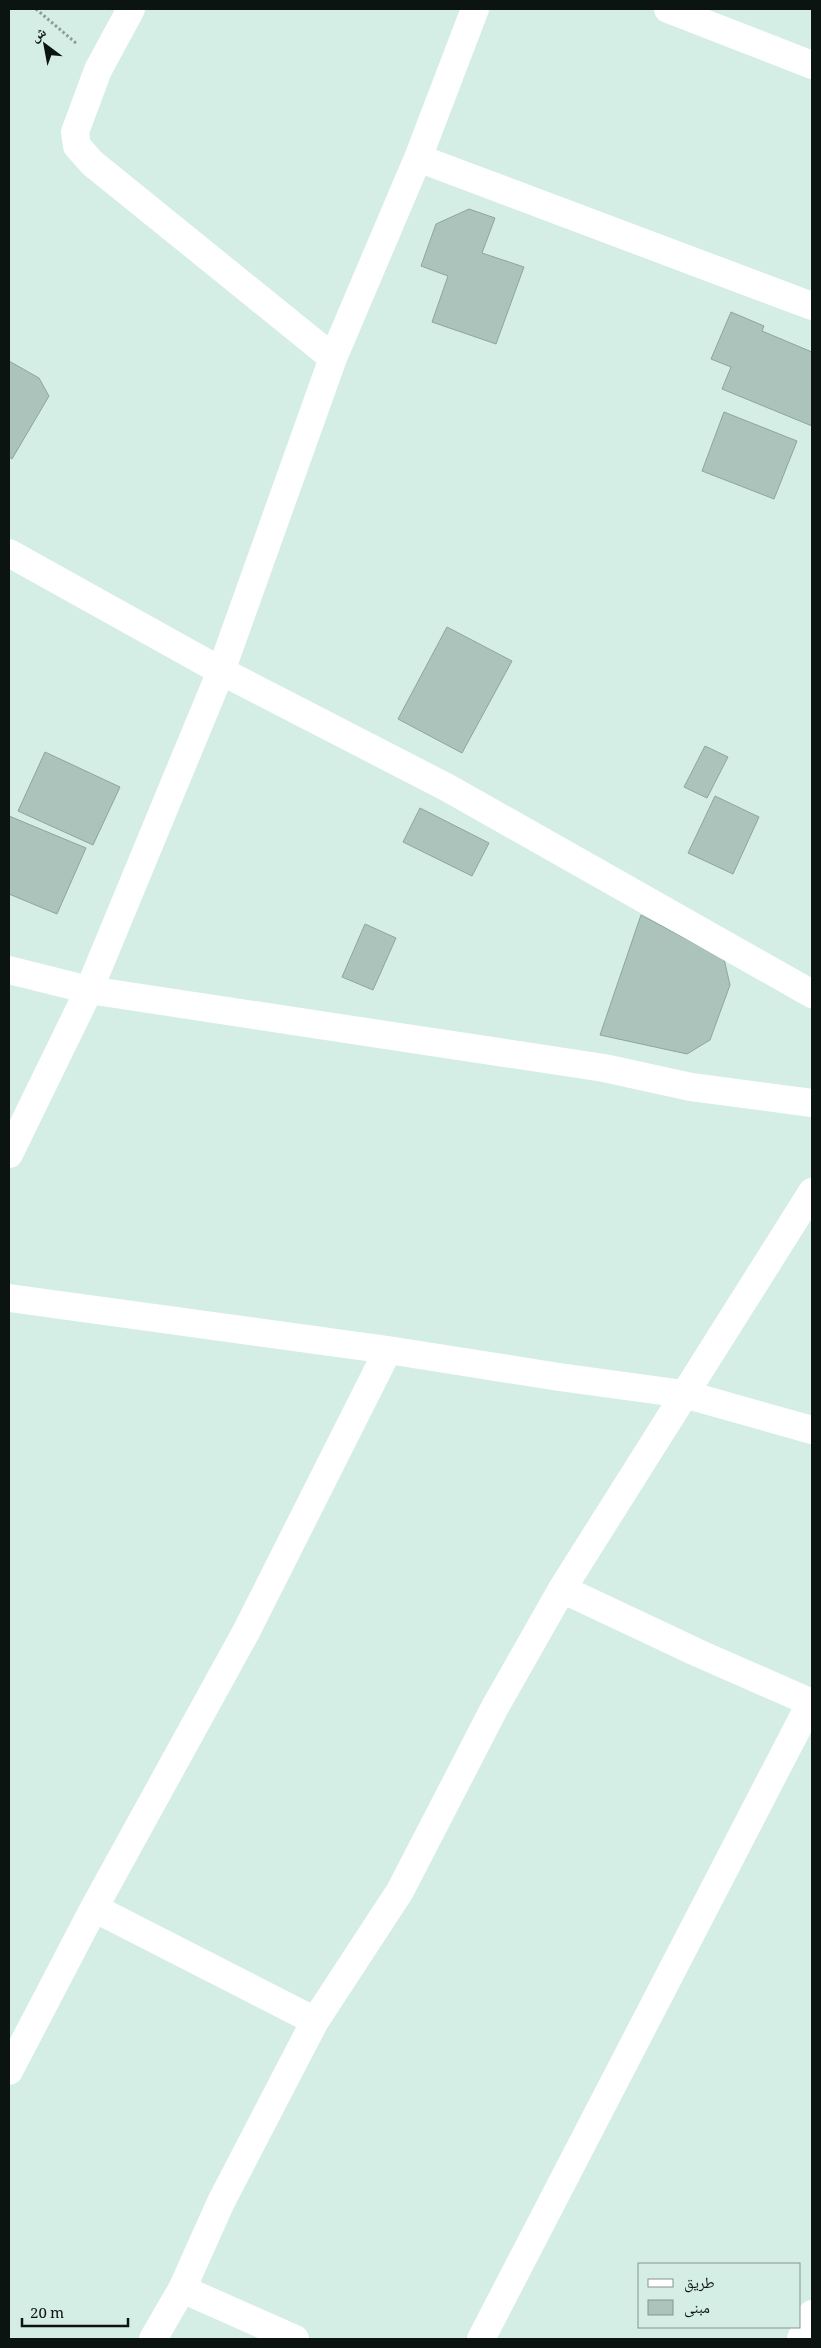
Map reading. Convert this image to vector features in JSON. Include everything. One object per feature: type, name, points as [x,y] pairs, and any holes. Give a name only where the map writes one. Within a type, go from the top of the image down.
[{"type":"street","points":[[132,9],[98,70],[75,132],[78,146],[92,164],[333,358]]},
{"type":"street","points":[[9,1154],[89,990],[221,671],[333,358],[418,158],[475,9]]},
{"type":"street","points":[[668,9],[812,65]]},
{"type":"street","points":[[418,158],[812,306]]},
{"type":"street","points":[[9,553],[221,671],[448,788],[812,994]]},
{"type":"street","points":[[9,970],[89,990],[604,1068],[691,1087],[812,1103]]},
{"type":"street","points":[[153,2339],[182,2289],[221,2202],[315,2021],[400,1891],[495,1707],[562,1589],[812,1192]]},
{"type":"street","points":[[9,1298],[388,1350],[559,1377],[684,1394],[812,1430]]},
{"type":"street","points":[[9,2071],[94,1908],[246,1632],[388,1350]]},
{"type":"street","points":[[481,2339],[812,1703],[698,1653],[562,1589]]},
{"type":"street","points":[[94,1908],[315,2021]]},
{"type":"street","points":[[182,2289],[295,2339]]},
{"type":"street","points":[[801,2339],[812,2314]]},
{"type":"path","points":[[36,9],[80,48],[98,70]]},
{"type":"building","points":[[469,209],[495,218],[482,253],[524,267],[496,344],[432,322],[448,276],[421,266],[436,224]]},
{"type":"building","points":[[731,312],[764,326],[762,331],[812,352],[812,426],[722,389],[731,367],[711,359]]},
{"type":"building","points":[[9,361],[39,378],[49,396],[12,459],[9,457]]},
{"type":"building","points":[[724,412],[797,441],[774,499],[702,471]]},
{"type":"building","points":[[447,627],[512,661],[462,753],[398,719]]},
{"type":"building","points":[[705,746],[728,757],[707,798],[684,787]]},
{"type":"building","points":[[45,752],[120,787],[93,845],[18,811]]},
{"type":"building","points":[[715,796],[759,817],[733,874],[688,853]]},
{"type":"building","points":[[420,808],[489,843],[472,876],[403,842]]},
{"type":"building","points":[[9,816],[86,848],[57,914],[9,894]]},
{"type":"building","points":[[641,915],[724,959],[730,985],[710,1040],[687,1054],[600,1035]]},
{"type":"building","points":[[365,924],[396,938],[373,990],[342,977]]}]
